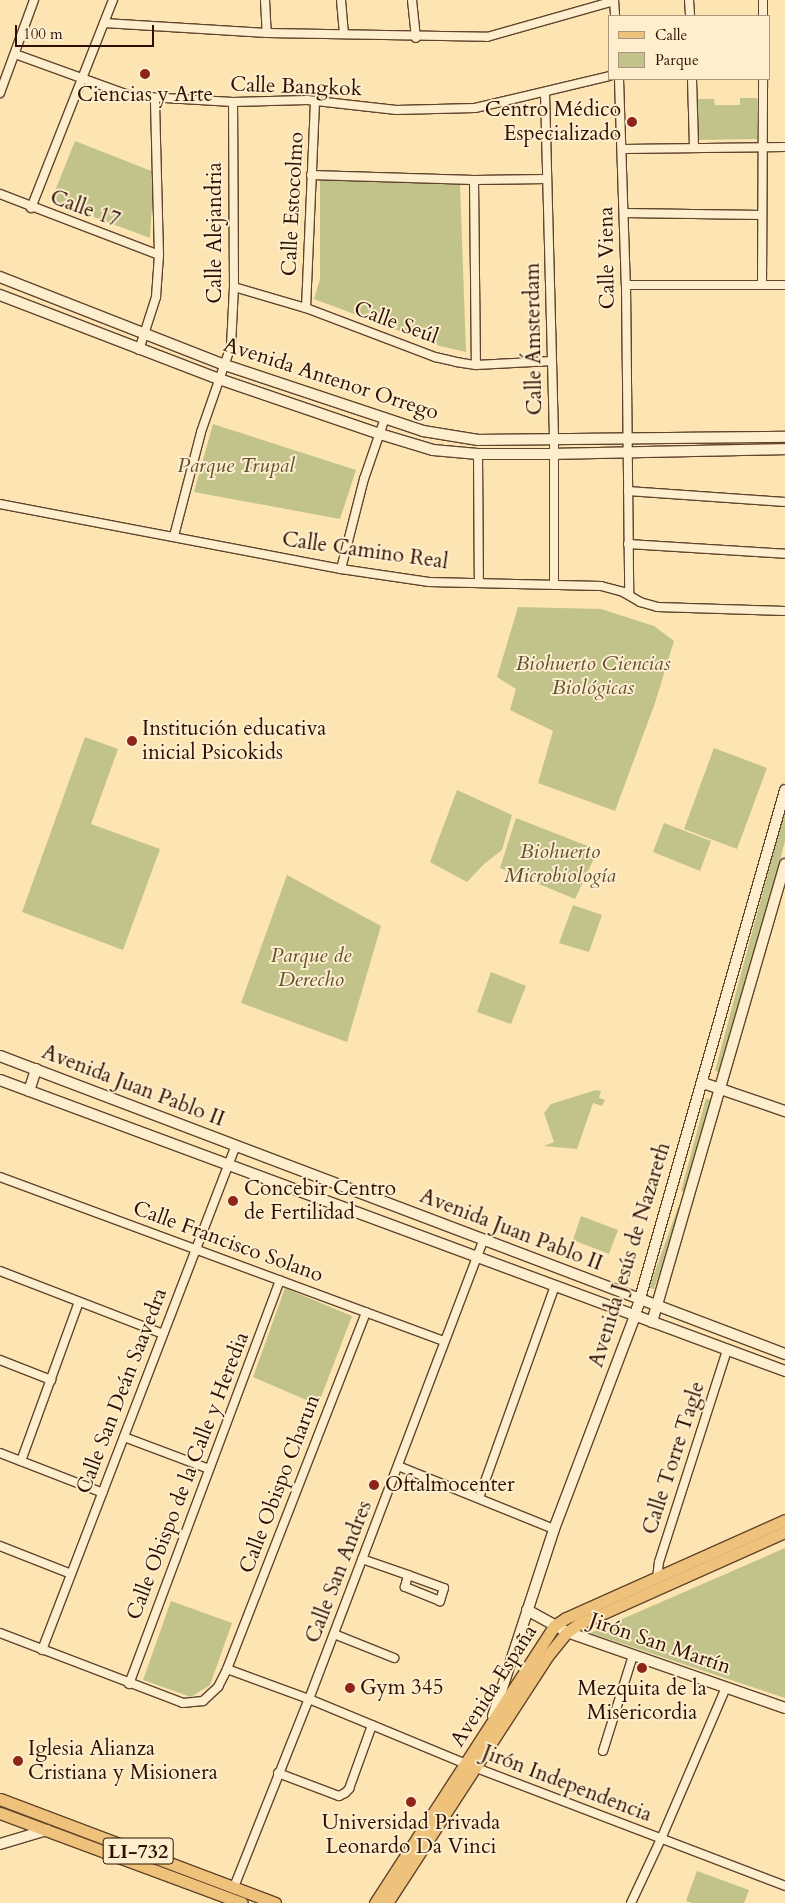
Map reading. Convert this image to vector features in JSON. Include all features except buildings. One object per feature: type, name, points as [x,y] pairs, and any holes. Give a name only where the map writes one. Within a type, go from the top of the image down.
[{"type":"main road","name":"Avenida Antenor Orrego","points":[[0,277],[225,365],[423,431],[478,440],[700,436],[785,437]]},
{"type":"main road","name":"Avenida Antenor Orrego","points":[[0,295],[139,350],[219,379],[380,434],[433,450],[478,454],[554,454],[785,449]]},
{"type":"main road","points":[[699,451],[700,436]]},
{"type":"main road","name":"Avenida Jesús de Nazareth","points":[[490,1724],[554,1529],[635,1316],[785,790]]},
{"type":"main road","name":"Avenida Jesús de Nazareth","points":[[652,1322],[785,864]]},
{"type":"main road","name":"Avenida Juan Pablo II","points":[[0,1056],[785,1354]]},
{"type":"main road","points":[[29,1091],[36,1069]]},
{"type":"main road","name":"Avenida Juan Pablo II","points":[[0,1080],[785,1371]]},
{"type":"main road","points":[[703,1083],[785,1110]]},
{"type":"main road","name":"Avenida España","points":[[387,1903],[472,1766],[490,1724],[554,1626],[566,1618],[785,1520]]},
{"type":"main road","name":"Avenida España","points":[[375,1903],[549,1654],[567,1632],[579,1624],[785,1532]]},
{"type":"main road","name":"Jirón San Martín","points":[[527,1610],[567,1632],[785,1708]]},
{"type":"main road","name":"LI-732","points":[[0,1799],[275,1903]]},
{"type":"main road","name":"LI-732","points":[[0,1813],[230,1901],[242,1903]]},
{"type":"main road","points":[[0,1844],[47,1830]]},
{"type":"street","points":[[0,93],[34,0]]},
{"type":"street","points":[[31,208],[113,0]]},
{"type":"street","points":[[265,0],[267,33]]},
{"type":"street","points":[[341,0],[344,34]]},
{"type":"street","points":[[412,0],[416,38]]},
{"type":"street","points":[[689,0],[690,15]]},
{"type":"street","points":[[763,0],[763,15]]},
{"type":"street","points":[[104,24],[267,33],[344,34],[416,38],[487,37],[614,1],[615,15]]},
{"type":"street","name":"Calle Bangkok","points":[[15,54],[82,80],[131,96],[155,99],[233,102],[315,101],[396,110],[474,108],[545,93],[608,76]]},
{"type":"street","name":"Calle Viena","points":[[619,80],[623,148],[626,285],[629,595]]},
{"type":"street","points":[[692,80],[694,148]]},
{"type":"street","points":[[762,285],[763,80]]},
{"type":"street","name":"Calle Ámsterdam","points":[[545,93],[554,439],[554,585]]},
{"type":"street","points":[[139,350],[156,297],[159,255],[155,99]]},
{"type":"street","name":"Calle Estocolmo","points":[[306,308],[315,101]]},
{"type":"street","name":"Calle Alejandria","points":[[174,536],[185,488],[231,346],[234,287],[233,102]]},
{"type":"street","points":[[623,148],[785,147]]},
{"type":"street","points":[[311,175],[474,180],[547,179]]},
{"type":"street","points":[[474,180],[476,365]]},
{"type":"street","name":"Calle 17","points":[[0,194],[31,208],[159,255]]},
{"type":"street","points":[[624,213],[762,215]]},
{"type":"street","points":[[626,285],[785,285]]},
{"type":"street","name":"Calle Seúl","points":[[234,287],[306,308],[435,357],[476,365],[552,361]]},
{"type":"street","points":[[341,569],[362,487],[385,418]]},
{"type":"street","points":[[478,454],[479,583]]},
{"type":"street","points":[[628,491],[785,502]]},
{"type":"street","name":"Calle Camino Real","points":[[0,504],[341,569],[428,582],[601,586],[657,607],[785,611]]},
{"type":"street","points":[[628,544],[785,554]]},
{"type":"street","name":"Calle San Deán Saavedra","points":[[42,1650],[236,1145]]},
{"type":"street","name":"Calle Francisco Solano","points":[[0,1177],[444,1341]]},
{"type":"street","name":"Calle San Andres","points":[[234,1887],[309,1699],[484,1239]]},
{"type":"street","points":[[0,1271],[163,1334]]},
{"type":"street","name":"Calle Obispo de la Calle y Heredia","points":[[129,1684],[280,1280]]},
{"type":"street","points":[[479,1498],[555,1286]]},
{"type":"street","points":[[21,1461],[79,1302]]},
{"type":"street","name":"Calle Obispo Charun","points":[[0,1634],[183,1703],[203,1701],[218,1687],[227,1669],[366,1312]]},
{"type":"street","name":"Calle Torre Tagle","points":[[657,1578],[659,1562],[727,1350]]},
{"type":"street","points":[[0,1360],[51,1380]]},
{"type":"street","points":[[124,1437],[209,1470]]},
{"type":"street","points":[[0,1453],[102,1493]]},
{"type":"street","points":[[398,1466],[554,1529]]},
{"type":"street","points":[[0,1546],[71,1574]]},
{"type":"street","points":[[362,1559],[408,1575],[444,1588],[440,1601],[405,1587],[408,1575]]},
{"type":"street","points":[[334,1634],[394,1658]]},
{"type":"street","points":[[603,1751],[633,1655]]},
{"type":"street","name":"Jirón Independencia","points":[[227,1669],[309,1699],[472,1766],[785,1886]]},
{"type":"street","points":[[631,1903],[661,1839],[726,1687]]},
{"type":"street","points":[[278,1773],[339,1796],[345,1793],[349,1789],[372,1725]]},
{"type":"green space","points":[[740,98],[757,98],[757,139],[698,140],[697,99],[714,99],[715,105],[740,105]]},
{"type":"green space","points":[[75,141],[154,172],[150,238],[51,201]]},
{"type":"green space","points":[[320,179],[460,185],[466,352],[440,346],[314,299],[320,279]]},
{"type":"green space","name":"Parque Trupal","points":[[213,424],[356,470],[340,519],[194,492]]},
{"type":"green space","name":"Biohuerto Ciencias Biológicas","points":[[518,607],[601,609],[654,626],[674,641],[655,703],[615,811],[538,783],[553,731],[510,710],[516,689],[497,677]]},
{"type":"green space","points":[[85,737],[118,749],[91,824],[160,849],[123,950],[22,912]]},
{"type":"green space","points":[[714,748],[767,768],[737,849],[684,829]]},
{"type":"green space","points":[[457,790],[512,815],[502,850],[484,864],[467,882],[430,862]]},
{"type":"green space","points":[[785,809],[785,841],[723,1073],[715,1071]]},
{"type":"green space","name":"Biohuerto Microbiología","points":[[516,818],[598,850],[575,899],[500,868]]},
{"type":"green space","points":[[664,823],[711,841],[700,871],[653,852]]},
{"type":"green space","name":"Parque de Derecho","points":[[287,875],[381,926],[347,1042],[241,1003]]},
{"type":"green space","points":[[573,905],[602,915],[589,952],[559,943]]},
{"type":"green space","points":[[491,972],[526,986],[511,1024],[477,1012]]},
{"type":"green space","points":[[596,1090],[601,1091],[599,1098],[605,1100],[602,1106],[593,1103],[577,1149],[544,1146],[554,1142],[544,1113],[551,1104]]},
{"type":"green space","points":[[706,1098],[713,1101],[687,1193],[681,1191]]},
{"type":"green space","points":[[678,1207],[683,1208],[654,1289],[649,1288]]},
{"type":"green space","points":[[581,1216],[618,1230],[609,1254],[573,1240]]},
{"type":"green space","points":[[285,1288],[352,1316],[318,1405],[253,1377]]},
{"type":"green space","points":[[785,1548],[785,1698],[590,1633]]},
{"type":"green space","points":[[171,1601],[232,1623],[210,1685],[191,1697],[143,1680]]},
{"type":"green space","points":[[697,1871],[749,1890],[744,1903],[692,1903],[686,1901]]},
{"type":"place","name":"Ciencias y Arte","points":[[145,74]]},
{"type":"place","name":"Centro Médico Especializado","points":[[632,122]]},
{"type":"place","name":"Institución educativa inicial Psicokids","points":[[132,741]]},
{"type":"place","name":"Concebir Centro de Fertilidad","points":[[233,1201]]},
{"type":"place","name":"Oftalmocenter","points":[[374,1485]]},
{"type":"place","name":"Mezquita de la Misericordia","points":[[642,1668]]},
{"type":"place","name":"Gym 345","points":[[350,1688]]},
{"type":"place","name":"Iglesia Alianza Cristiana y Misionera","points":[[18,1761]]},
{"type":"place","name":"Universidad Privada Leonardo Da Vinci","points":[[411,1802]]}]
